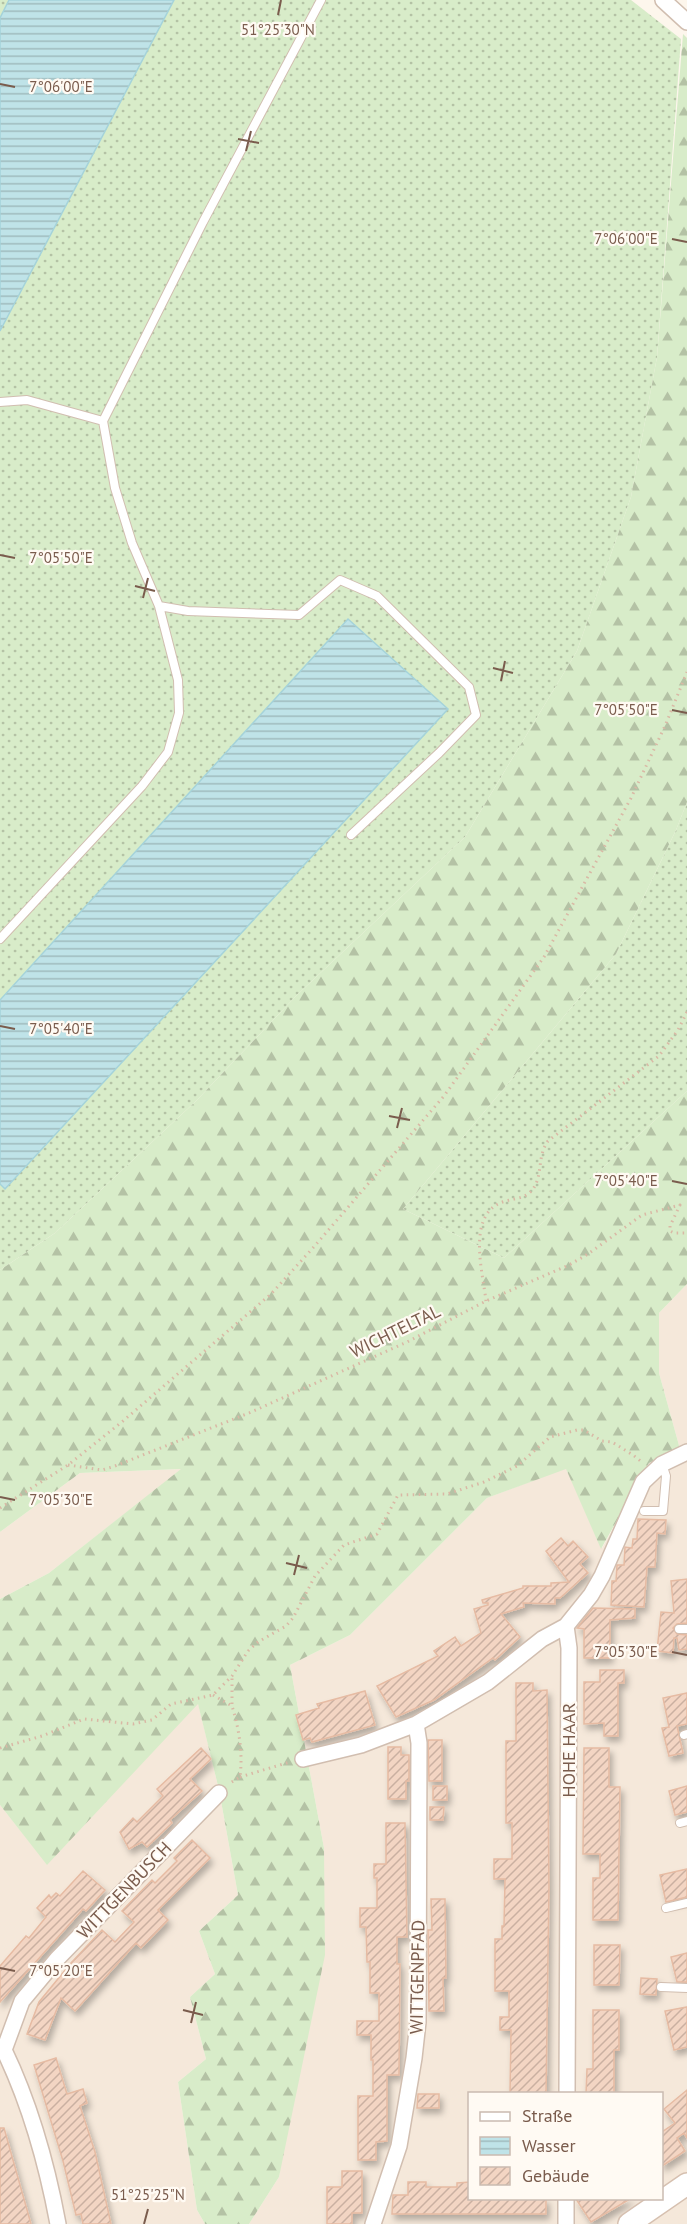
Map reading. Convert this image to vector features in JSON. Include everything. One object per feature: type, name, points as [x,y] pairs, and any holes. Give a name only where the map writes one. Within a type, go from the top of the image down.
[{"type":"main road","points":[[629,2224],[687,2184]]},
{"type":"street","points":[[663,0],[687,22]]},
{"type":"street","points":[[303,1759],[361,1745],[416,1724],[488,1682],[542,1639],[566,1626],[591,1595],[602,1576],[638,1492],[657,1468],[687,1452]]},
{"type":"street","name":"HOHE HAAR","points":[[566,1626],[569,1648],[567,2092]]},
{"type":"street","name":"WITTGENPFAD","points":[[373,2224],[399,2146],[418,2022],[419,1743],[416,1724]]},
{"type":"street","name":"WITTGENBUSCH","points":[[2,2051],[22,2001],[57,1959],[219,1793]]},
{"type":"street","points":[[2,2051],[17,2078],[51,2182],[58,2224]]},
{"type":"street","points":[[566,2200],[566,2224]]},
{"type":"lane","points":[[0,939],[142,786],[168,752],[179,713],[178,680],[159,606],[132,543],[115,488],[103,421],[203,222],[321,0]]},
{"type":"lane","points":[[0,402],[27,400],[103,421]]},
{"type":"lane","points":[[159,606],[188,611],[299,615],[340,580],[377,596],[469,687],[477,715],[351,835]]},
{"type":"lane","points":[[644,1511],[663,1511],[666,1476],[657,1468]]},
{"type":"lane","points":[[666,1908],[687,1904]]},
{"type":"lane","points":[[661,1987],[687,1988]]},
{"type":"path","points":[[0,1509],[68,1465],[132,1414],[271,1294],[444,1096],[544,957],[631,798],[665,726],[687,672]]},
{"type":"path","points":[[486,1301],[480,1244],[484,1216],[500,1203],[523,1197],[529,1193],[537,1181],[540,1156],[548,1141],[651,1064],[668,1045],[687,1012]]},
{"type":"path","name":"WICHTELTAL","points":[[68,1465],[102,1470],[249,1413],[407,1342],[486,1301],[570,1265],[642,1215],[680,1205],[670,1231],[687,1233]]},
{"type":"path","points":[[0,1748],[42,1736],[84,1719],[133,1724],[152,1720],[171,1704],[213,1695],[232,1676],[258,1642],[286,1626],[293,1618],[315,1576],[344,1545],[377,1534],[398,1495],[447,1494],[484,1482],[517,1466],[550,1437],[578,1430],[584,1430],[602,1442],[612,1442],[657,1468]]},
{"type":"path","points":[[232,1676],[232,1706],[239,1735],[240,1777]]},
{"type":"path","points":[[213,1695],[232,1706]]},
{"type":"path","points":[[219,1793],[240,1777],[270,1766],[303,1759]]},
{"type":"shaded area","points":[[687,1284],[687,2224],[249,2224],[279,2177],[324,1848],[290,1665],[350,1635],[487,1498],[566,1468],[602,1548],[650,1463],[680,1449],[659,1373],[659,1313]]},
{"type":"shaded area","points":[[182,1469],[49,1573],[0,1599],[0,1532],[80,1473]]},
{"type":"shaded area","points":[[198,1703],[219,1790],[238,1895],[199,1931],[215,1974],[190,1997],[206,2059],[178,2082],[197,2210],[205,2224],[0,2224],[0,1805],[47,1864]]},
{"type":"green space","points":[[0,0],[631,0],[681,39],[657,357],[631,497],[577,651],[465,837],[297,995],[196,1101],[55,1233],[0,1270]]},
{"type":"green space","points":[[683,34],[687,38],[687,802],[676,830],[616,954],[403,1209],[504,1258],[687,1091],[687,1284],[659,1313],[659,1373],[680,1449],[649,1463],[601,1549],[566,1469],[487,1498],[350,1635],[290,1665],[324,1848],[325,1955],[279,2177],[249,2224],[205,2224],[197,2210],[178,2082],[206,2059],[190,1997],[215,1974],[199,1931],[238,1895],[219,1790],[198,1704],[47,1865],[0,1805],[0,1599],[49,1573],[181,1469],[80,1473],[0,1532],[0,1270],[55,1233],[196,1101],[297,995],[465,837],[577,651],[631,497],[657,357]]},
{"type":"green space","points":[[687,802],[687,1091],[504,1258],[403,1209],[616,954],[676,830]]},
{"type":"water","points":[[9,0],[174,0],[0,331],[0,18]]},
{"type":"water","points":[[348,619],[448,709],[5,1189],[0,1184],[0,1000]]},
{"type":"building","points":[[638,1519],[666,1520],[665,1534],[657,1533],[655,1567],[647,1567],[644,1607],[611,1605],[612,1581],[616,1581],[617,1565],[624,1565],[625,1547],[632,1548],[633,1539],[637,1539]]},
{"type":"building","points":[[561,1538],[568,1546],[573,1541],[588,1557],[580,1564],[588,1573],[560,1598],[555,1598],[555,1604],[523,1603],[524,1607],[501,1614],[520,1637],[495,1660],[493,1658],[434,1700],[396,1717],[377,1686],[438,1656],[434,1651],[455,1637],[461,1646],[481,1633],[474,1609],[488,1605],[482,1600],[523,1588],[523,1586],[551,1586],[551,1583],[569,1582],[546,1551]]},
{"type":"building","points":[[687,1579],[687,1623],[677,1624],[673,1628],[677,1634],[687,1635],[687,1649],[679,1650],[677,1638],[674,1638],[673,1653],[657,1651],[661,1612],[674,1613],[671,1581]]},
{"type":"building","points":[[593,1608],[635,1609],[635,1618],[610,1620],[610,1658],[584,1658],[584,1629],[577,1628]]},
{"type":"building","points":[[600,1670],[624,1670],[624,1683],[618,1683],[618,1736],[604,1736],[604,1723],[584,1724],[584,1682],[600,1682]]},
{"type":"building","points":[[516,1683],[533,1683],[533,1691],[547,1690],[549,1888],[546,2092],[510,2092],[511,2030],[500,2030],[500,2017],[509,2017],[509,1991],[495,1991],[495,1939],[502,1939],[505,1879],[494,1879],[494,1859],[512,1859],[512,1823],[506,1823],[506,1741],[516,1741]]},
{"type":"building","points":[[365,1691],[375,1725],[312,1742],[310,1738],[303,1740],[296,1715],[319,1708],[317,1704]]},
{"type":"building","points":[[687,1693],[687,1724],[677,1726],[683,1753],[669,1756],[662,1728],[669,1727],[663,1698]]},
{"type":"building","points":[[428,1740],[442,1740],[442,1781],[429,1781]]},
{"type":"building","points":[[388,1747],[401,1747],[401,1755],[409,1755],[406,1799],[388,1799]]},
{"type":"building","points":[[201,1748],[211,1759],[190,1779],[202,1791],[170,1820],[172,1823],[147,1847],[142,1842],[129,1849],[120,1832],[133,1818],[137,1822],[163,1796],[157,1789]]},
{"type":"building","points":[[584,1748],[609,1748],[609,1787],[620,1787],[618,1920],[593,1920],[593,1878],[600,1878],[600,1854],[583,1854]]},
{"type":"building","points":[[433,1786],[447,1786],[447,1800],[433,1800]]},
{"type":"building","points":[[687,1786],[687,1812],[675,1815],[669,1791]]},
{"type":"building","points":[[430,1807],[444,1807],[443,1820],[430,1820]]},
{"type":"building","points":[[386,1823],[405,1823],[407,1937],[397,1937],[397,1964],[400,1964],[399,2075],[387,2075],[387,2141],[376,2142],[376,2160],[358,2160],[358,2096],[373,2096],[373,2060],[371,2060],[371,2035],[357,2035],[357,2021],[379,2021],[379,1993],[370,1993],[370,1962],[367,1962],[366,1927],[360,1927],[360,1908],[377,1908],[377,1878],[374,1878],[374,1864],[386,1864]]},
{"type":"building","points":[[192,1840],[210,1858],[158,1910],[168,1920],[141,1948],[136,1943],[75,2011],[61,1998],[45,2040],[27,2034],[39,2002],[71,1963],[102,1930],[115,1942],[134,1922],[122,1911],[152,1880],[155,1883],[177,1861],[174,1858]]},
{"type":"building","points":[[687,1869],[687,1897],[666,1902],[660,1875]]},
{"type":"building","points":[[83,1871],[105,1890],[86,1911],[83,1909],[0,2002],[0,1966],[26,1936],[29,1938],[46,1917],[37,1908],[49,1895],[51,1898],[56,1893],[60,1896]]},
{"type":"building","points":[[431,1899],[445,1899],[444,2011],[429,2011],[428,1930],[432,1930]]},
{"type":"building","points":[[594,1945],[620,1945],[619,1985],[594,1985]]},
{"type":"building","points":[[687,1953],[687,1982],[677,1982],[671,1957]]},
{"type":"building","points":[[641,1978],[657,1979],[656,1995],[640,1994]]},
{"type":"building","points":[[687,2007],[687,2047],[674,2050],[665,2011]]},
{"type":"building","points":[[593,2010],[619,2010],[619,2050],[614,2050],[614,2092],[586,2092],[587,2069],[593,2069]]},
{"type":"building","points":[[56,2058],[67,2094],[83,2089],[87,2103],[80,2106],[95,2152],[111,2224],[83,2224],[81,2214],[76,2215],[63,2161],[34,2065]]},
{"type":"building","points":[[687,2090],[687,2138],[684,2133],[677,2138],[685,2151],[663,2165],[663,2131],[675,2123],[664,2109]]},
{"type":"building","points":[[418,2094],[439,2094],[439,2108],[417,2108]]},
{"type":"building","points":[[0,2128],[4,2128],[31,2224],[0,2224]]},
{"type":"building","points":[[342,2171],[362,2171],[362,2213],[352,2213],[352,2224],[327,2224],[327,2187],[342,2187]]},
{"type":"building","points":[[408,2182],[426,2182],[426,2187],[457,2187],[457,2183],[468,2182],[468,2200],[546,2200],[546,2214],[392,2214],[393,2195],[408,2195]]},
{"type":"building","points":[[577,2200],[628,2200],[591,2222]]}]
